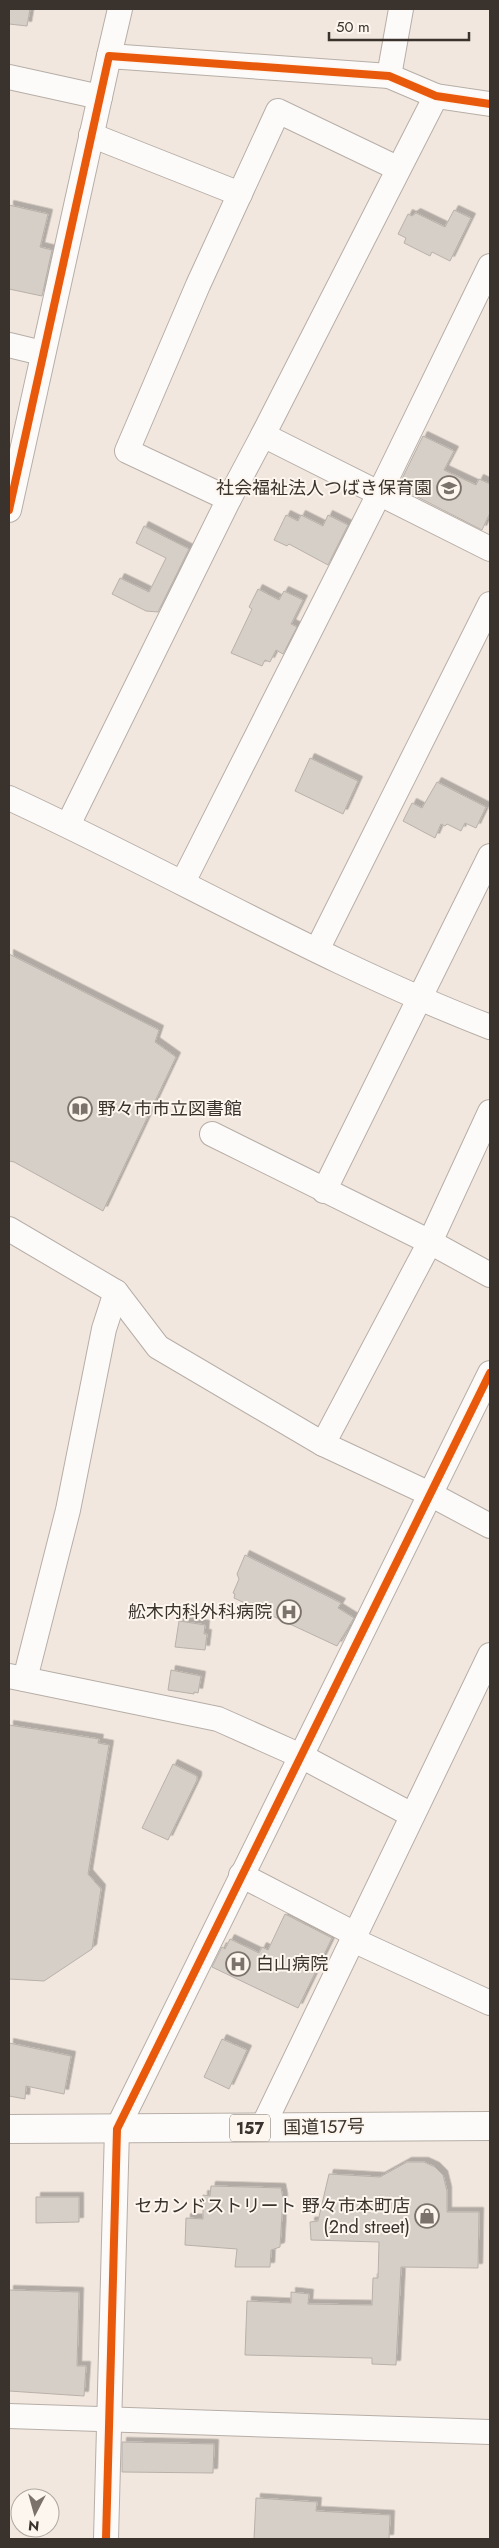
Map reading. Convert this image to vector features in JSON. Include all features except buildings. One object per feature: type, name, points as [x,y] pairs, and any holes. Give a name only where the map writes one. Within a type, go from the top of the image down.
[{"type":"highway","name":"国道157号","points":[[9,2130],[490,2126]]},
{"type":"street","points":[[9,510],[42,353],[120,9]]},
{"type":"street","points":[[389,76],[401,9]]},
{"type":"street","points":[[109,56],[389,76],[436,96],[490,104]]},
{"type":"street","points":[[9,77],[100,97]]},
{"type":"street","points":[[68,825],[229,499],[397,168],[436,96]]},
{"type":"street","points":[[229,499],[127,451],[198,285],[278,111],[397,168]]},
{"type":"street","points":[[91,135],[240,194]]},
{"type":"street","points":[[183,882],[379,494],[490,266]]},
{"type":"street","points":[[9,345],[42,353]]},
{"type":"street","points":[[263,435],[490,549]]},
{"type":"street","points":[[317,950],[490,604]]},
{"type":"street","points":[[9,798],[68,825],[418,1000],[490,1027]]},
{"type":"street","points":[[324,1191],[490,856]]},
{"type":"street","points":[[323,1444],[430,1242],[490,1112]]},
{"type":"street","points":[[212,1134],[430,1242],[490,1274]]},
{"type":"street","points":[[9,1229],[116,1292],[158,1347],[323,1444],[430,1494],[490,1526]]},
{"type":"street","points":[[116,1292],[104,1328],[68,1510],[17,1677],[218,1719],[301,1756],[412,1816]]},
{"type":"street","points":[[106,2539],[117,2129],[490,1373]]},
{"type":"street","points":[[262,2128],[490,1655]]},
{"type":"street","points":[[241,1875],[354,1937],[490,2003]]},
{"type":"street","points":[[9,2416],[490,2432]]},
{"type":"cycle path","points":[[9,510],[109,56],[389,76],[436,96],[490,104]]},
{"type":"cycle path","points":[[106,2539],[117,2129],[490,1373]]},
{"type":"place","name":"社会福祉法人つばき保育園","points":[[449,488]]},
{"type":"place","name":"野々市市立図書館","points":[[80,1109]]},
{"type":"place","name":"舩木内科外科病院","points":[[289,1612]]},
{"type":"place","name":"白山病院","points":[[238,1964]]},
{"type":"place","name":"セカンドストリート 野々市本町店 (2nd street)","points":[[427,2216]]}]
